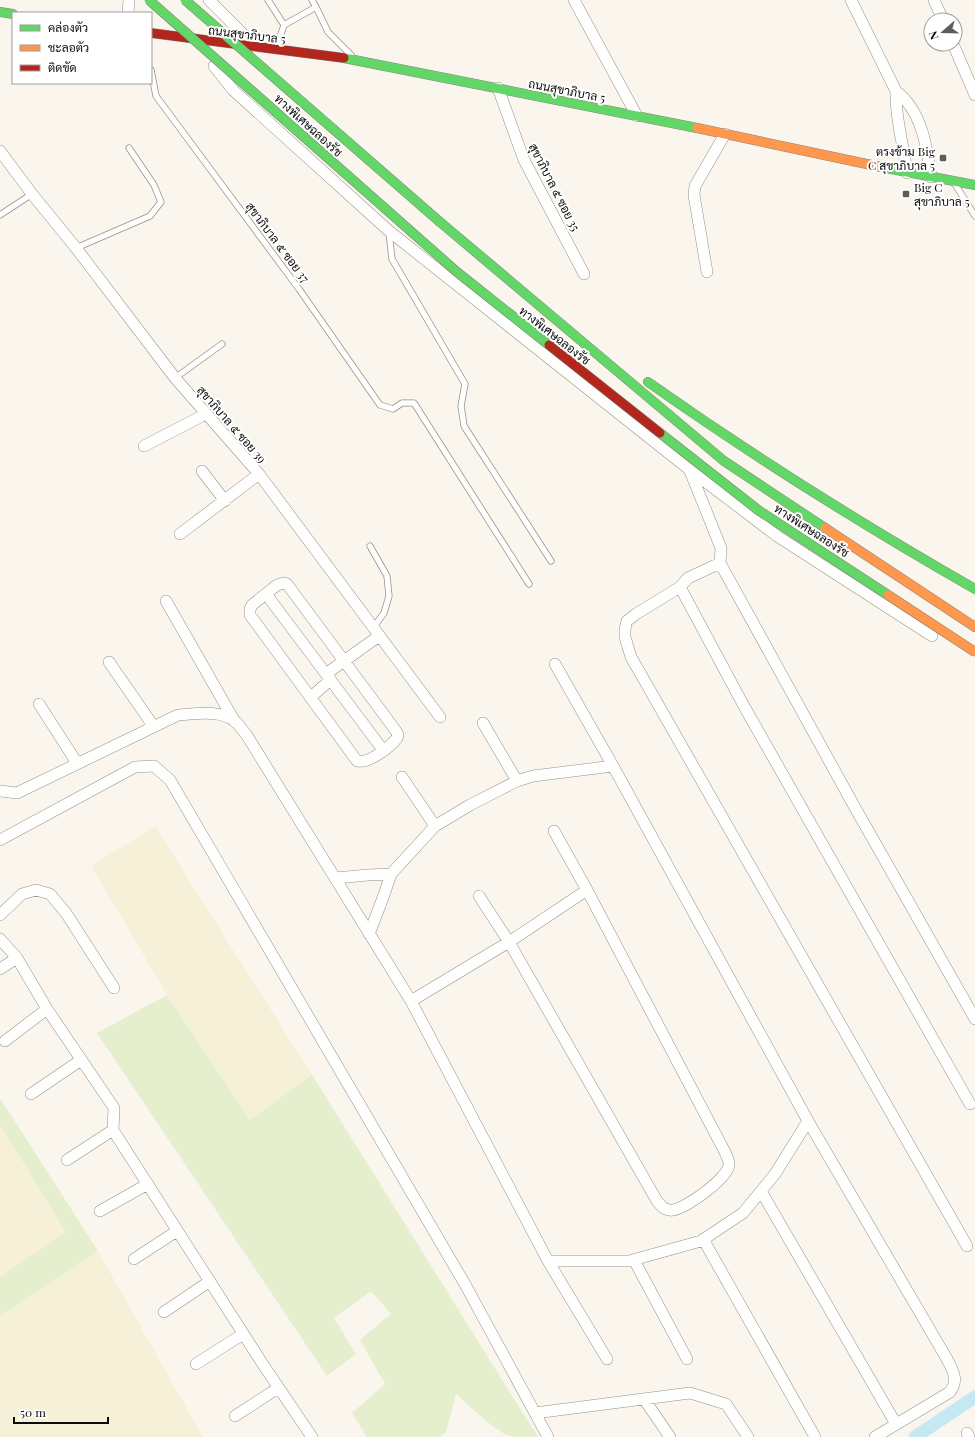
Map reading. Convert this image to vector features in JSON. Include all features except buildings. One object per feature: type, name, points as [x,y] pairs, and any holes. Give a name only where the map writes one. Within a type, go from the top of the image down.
[{"type":"main road","name":"ทางพิเศษฉลองรัช","points":[[148,0],[457,272],[758,510],[975,652]]},
{"type":"main road","name":"ทางพิเศษฉลองรัช","points":[[185,0],[392,181],[724,461],[975,627]]},
{"type":"main road","points":[[0,12],[12,14]]},
{"type":"main road","name":"ถนนสุขาภิบาล 5","points":[[152,32],[206,41],[355,59],[725,134],[907,173],[975,185]]},
{"type":"main road","points":[[522,290],[619,360]]},
{"type":"main road","points":[[638,374],[697,416],[764,459],[928,562],[975,589]]},
{"type":"street","points":[[128,12],[129,0]]},
{"type":"street","points":[[209,0],[255,46]]},
{"type":"street","points":[[574,0],[637,116]]},
{"type":"street","points":[[851,0],[896,91],[905,98],[918,120],[928,151],[931,177]]},
{"type":"street","points":[[934,0],[939,12]]},
{"type":"street","points":[[206,41],[210,60],[232,90],[389,231],[690,470],[777,536],[975,663]]},
{"type":"street","points":[[956,52],[975,95]]},
{"type":"street","name":"สุขาภิบาล ๕ ซอย 35","points":[[498,88],[524,160],[584,274]]},
{"type":"street","points":[[896,91],[896,105],[907,173]]},
{"type":"street","points":[[707,272],[694,195],[695,186],[725,134]]},
{"type":"street","name":"สุขาภิบาล ๕ ซอย 39","points":[[0,151],[175,378],[259,474],[440,717]]},
{"type":"street","points":[[144,446],[206,414]]},
{"type":"street","points":[[690,470],[721,548],[720,563],[853,804],[975,1019]]},
{"type":"street","points":[[202,471],[225,501]]},
{"type":"street","points":[[180,534],[259,474]]},
{"type":"street","points":[[720,563],[688,578],[680,588],[627,621],[624,629],[625,638],[631,657],[967,1246]]},
{"type":"street","points":[[284,583],[287,584],[396,731],[398,735],[397,738],[372,758],[362,762],[358,760],[250,615],[252,605],[266,594],[276,585],[284,583]]},
{"type":"street","points":[[680,588],[745,708],[970,1104]]},
{"type":"street","points":[[266,594],[383,750]]},
{"type":"street","points":[[166,601],[235,722],[246,734],[411,1001],[548,1261],[607,1359]]},
{"type":"street","points":[[311,696],[328,682],[330,671],[345,661],[376,632]]},
{"type":"street","points":[[109,662],[154,727]]},
{"type":"street","points":[[555,664],[613,766],[808,1121],[955,1375],[955,1386],[950,1392],[876,1437]]},
{"type":"street","points":[[39,704],[77,763]]},
{"type":"street","points":[[0,791],[17,793],[178,715],[200,713],[218,714],[235,722]]},
{"type":"street","points":[[483,724],[517,781]]},
{"type":"street","points":[[0,840],[135,767],[154,766],[170,780],[466,1286],[548,1437]]},
{"type":"street","points":[[369,934],[391,874],[435,826],[470,805],[517,781],[533,776],[613,766]]},
{"type":"street","points":[[402,777],[435,826]]},
{"type":"street","points":[[479,896],[509,942],[657,1201],[663,1208],[673,1210],[700,1197],[725,1174],[729,1164],[725,1152],[588,890],[554,831]]},
{"type":"street","points":[[336,878],[368,874],[391,874]]},
{"type":"street","points":[[0,915],[22,894],[36,890],[50,894],[66,913],[114,988]]},
{"type":"street","points":[[411,1001],[509,942],[588,890]]},
{"type":"street","points":[[0,939],[17,958],[47,1009],[114,1108],[113,1130],[278,1388],[312,1437]]},
{"type":"street","points":[[0,969],[17,958]]},
{"type":"street","points":[[5,1041],[47,1009]]},
{"type":"street","points":[[31,1094],[81,1060]]},
{"type":"street","points":[[548,1261],[629,1261],[703,1239],[743,1214],[775,1174],[808,1121]]},
{"type":"street","points":[[68,1160],[113,1130]]},
{"type":"street","points":[[100,1211],[148,1184]]},
{"type":"street","points":[[761,1191],[896,1424]]},
{"type":"street","points":[[134,1259],[177,1230]]},
{"type":"street","points":[[703,1239],[815,1437]]},
{"type":"street","points":[[634,1260],[687,1359]]},
{"type":"street","points":[[164,1312],[210,1281]]},
{"type":"street","points":[[196,1364],[243,1334]]},
{"type":"street","points":[[235,1416],[278,1388]]},
{"type":"street","points":[[535,1413],[690,1393],[726,1404],[748,1437]]},
{"type":"street","points":[[644,1399],[670,1437]]},
{"type":"lane","points":[[268,0],[284,25]]},
{"type":"lane","points":[[312,0],[328,32],[355,59]]},
{"type":"lane","points":[[275,49],[284,25],[316,7]]},
{"type":"lane","name":"สุขาภิบาล ๕ ซอย 37","points":[[152,75],[156,96],[299,289],[380,405],[393,409],[402,403],[414,403],[529,584]]},
{"type":"lane","points":[[76,248],[150,216],[161,202],[154,185],[129,148]]},
{"type":"lane","points":[[952,181],[975,216]]},
{"type":"lane","points":[[0,216],[32,194]]},
{"type":"lane","points":[[389,231],[392,259],[465,384],[461,406],[464,426],[551,561]]},
{"type":"lane","points":[[175,378],[222,344]]},
{"type":"lane","points":[[370,546],[387,576],[389,596],[384,614],[376,632]]},
{"type":"shaded area","points":[[155,826],[312,1075],[250,1120],[167,995],[91,866]]},
{"type":"shaded area","points":[[0,1125],[66,1232],[0,1277]]},
{"type":"shaded area","points":[[98,1251],[203,1437],[0,1437],[0,1316]]},
{"type":"green space","points":[[167,995],[250,1120],[312,1075],[538,1437],[513,1437],[506,1435],[491,1425],[456,1394],[446,1432],[439,1437],[367,1437],[352,1413],[385,1384],[360,1340],[391,1314],[371,1291],[334,1318],[356,1354],[327,1376],[97,1033]]},
{"type":"green space","points":[[0,1098],[98,1251],[0,1316],[0,1277],[66,1232],[0,1125]]},
{"type":"waterway","points":[[915,1437],[975,1397]]},
{"type":"traffic: fast","points":[[149,0],[457,272],[549,345]]},
{"type":"traffic: fast","points":[[185,0],[440,222]]},
{"type":"traffic: fast","points":[[0,12],[12,14]]},
{"type":"traffic: fast","points":[[344,58],[697,128]]},
{"type":"traffic: fast","points":[[881,167],[975,185]]},
{"type":"traffic: fast","points":[[440,222],[724,461],[825,528]]},
{"type":"traffic: fast","points":[[648,382],[728,437],[809,489],[891,540],[975,589]]},
{"type":"traffic: fast","points":[[660,433],[758,510],[888,595]]},
{"type":"traffic: slow","points":[[697,128],[881,167]]},
{"type":"traffic: slow","points":[[825,528],[975,627]]},
{"type":"traffic: slow","points":[[888,595],[975,652]]},
{"type":"traffic: jam","points":[[152,33],[344,58]]},
{"type":"traffic: jam","points":[[549,345],[660,433]]},
{"type":"place","name":"ตรงข้าม Big C สุขาภิบาล 5","points":[[943,158]]},
{"type":"place","name":"Big C สุขาภิบาล 5","points":[[906,194]]}]
